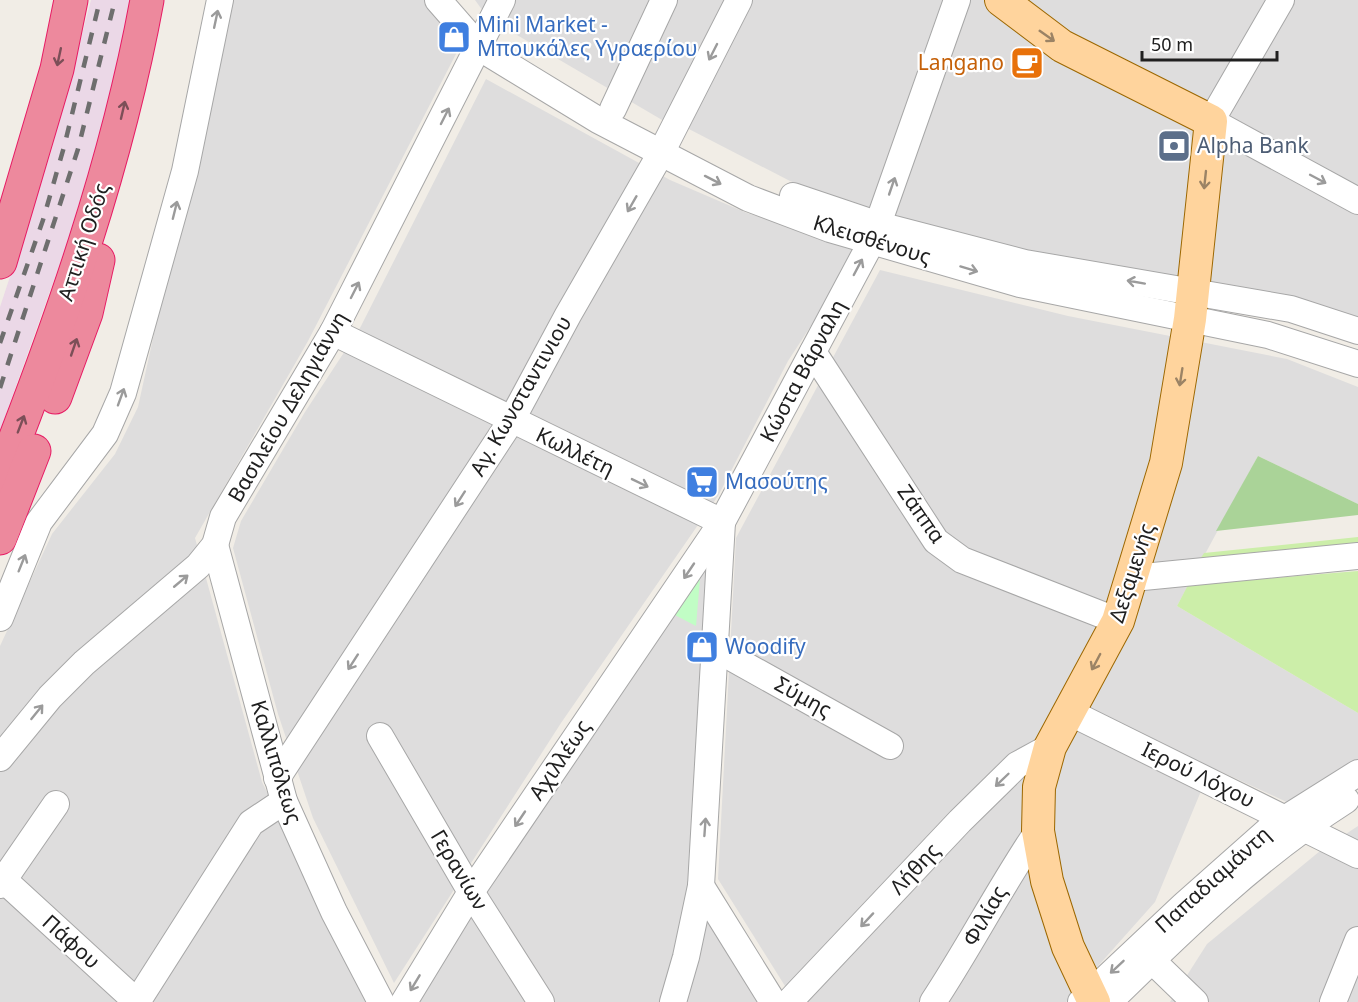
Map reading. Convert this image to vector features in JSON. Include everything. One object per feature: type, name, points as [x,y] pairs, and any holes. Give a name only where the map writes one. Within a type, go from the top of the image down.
[{"type":"highway","points":[[0,262],[57,69],[71,0]]},
{"type":"highway","name":"Αττική Οδός","points":[[0,478],[40,376],[108,167],[147,0]]},
{"type":"highway","points":[[0,538],[86,313],[99,256],[108,167]]},
{"type":"main road","points":[[1001,0],[1062,46],[1211,122]]},
{"type":"main road","name":"Δεξαμενής","points":[[1094,1000],[1068,947],[1047,880],[1038,831],[1039,787],[1050,747],[1118,621],[1166,463],[1192,305],[1211,122]]},
{"type":"street","points":[[0,618],[39,522],[105,434],[123,393],[185,171],[220,0]]},
{"type":"street","name":"Κλεισθένους","points":[[438,0],[484,41],[598,120],[875,233],[1022,274],[1192,305],[1291,309],[1358,331]]},
{"type":"street","name":"Κλεισθένους","points":[[460,0],[484,41],[613,109],[665,146]]},
{"type":"street","name":"Βασιλείου Δεληγιάννη","points":[[0,758],[50,697],[84,663],[198,566],[215,545],[223,517],[333,332],[484,41],[502,0]]},
{"type":"street","points":[[613,109],[664,0]]},
{"type":"street","name":"Αγ. Κωνσταντινιου","points":[[137,1002],[251,823],[280,789],[511,421],[568,315],[665,146],[739,0]]},
{"type":"street","name":"Κώστα Βάρναλη","points":[[673,1002],[686,957],[701,886],[722,522],[875,233],[957,0]]},
{"type":"street","points":[[1281,0],[1211,122],[1358,201]]},
{"type":"street","name":"Κλεισθένους","points":[[1192,305],[1268,334],[1358,364]]},
{"type":"street","name":"Κωλλέτη","points":[[333,332],[511,421],[722,522]]},
{"type":"street","name":"Ζάππα","points":[[813,352],[936,541],[946,551],[962,560],[1118,621]]},
{"type":"street","name":"Αχιλλέως","points":[[404,1002],[471,892],[722,522]]},
{"type":"street","name":"Καλλιπόλεως","points":[[215,545],[280,789],[334,912],[381,1002]]},
{"type":"street","points":[[1132,579],[1358,556]]},
{"type":"street","name":"Σύμης","points":[[716,649],[890,746]]},
{"type":"street","name":"Ιερού Λόχου","points":[[1069,712],[1358,855]]},
{"type":"street","name":"Γερανίων","points":[[380,736],[471,892],[541,1002]]},
{"type":"street","name":"Λήθης","points":[[789,1002],[984,797],[1017,765],[1050,747]]},
{"type":"street","name":"Παπαδιαμάντη","points":[[1094,1000],[1145,954],[1241,878],[1295,822],[1358,773]]},
{"type":"street","name":"Παπαδιαμάντη","points":[[1295,822],[1358,792]]},
{"type":"street","points":[[2,883],[56,804]]},
{"type":"street","name":"Φιλίας","points":[[933,1002],[976,935],[1010,872],[1038,831]]},
{"type":"street","name":"Πάφου","points":[[2,883],[137,1002]]},
{"type":"street","points":[[701,886],[773,1002]]},
{"type":"street","points":[[1333,1002],[1358,940]]},
{"type":"street","points":[[1145,954],[1195,1002]]},
{"type":"shaded area","points":[[91,0],[132,0],[116,77],[69,238],[0,431],[0,307],[51,152]]},
{"type":"shaded area","points":[[227,0],[426,0],[457,52],[308,341],[195,538],[262,782],[371,1002],[0,1002],[0,646],[52,534],[115,454],[138,407]]},
{"type":"shaded area","points":[[475,0],[733,0],[669,124],[488,18]]},
{"type":"shaded area","points":[[746,0],[987,0],[1202,129],[1185,281],[1052,262],[876,213],[790,181],[685,127]]},
{"type":"shaded area","points":[[1014,0],[1274,0],[1209,114]]},
{"type":"shaded area","points":[[1287,0],[1358,0],[1358,193],[1219,117]]},
{"type":"shaded area","points":[[486,79],[670,180],[747,213],[861,249],[788,361],[718,496],[561,723],[394,983],[313,818],[278,714],[233,548],[241,521],[305,412],[360,328]]},
{"type":"shaded area","points":[[1216,136],[1358,210],[1358,325],[1199,287]]},
{"type":"shaded area","points":[[880,270],[1068,316],[1287,359],[1358,387],[1358,504],[1258,456],[1177,606],[1358,713],[1358,763],[1291,804],[1211,767],[1155,902],[1066,1002],[795,1002],[718,879],[736,538]]},
{"type":"shaded area","points":[[708,547],[695,885],[768,1002],[411,1002]]},
{"type":"shaded area","points":[[1358,826],[1358,1002],[1170,1002],[1207,944],[1320,851]]},
{"type":"green space","points":[[1258,456],[1358,504],[1358,515],[1216,531]]},
{"type":"green space","points":[[1358,537],[1358,548],[1197,564],[1204,553]]},
{"type":"green space","points":[[701,567],[696,626],[671,613]]},
{"type":"green space","points":[[1358,571],[1358,713],[1177,606],[1188,585]]},
{"type":"railway","points":[[0,343],[43,220],[64,147],[100,0]]},
{"type":"railway","points":[[0,388],[78,149],[115,0]]},
{"type":"place","name":"Mini Market - Μπουκάλες Υγραερίου","points":[[454,37]]},
{"type":"place","name":"Langano","points":[[1027,63]]},
{"type":"place","name":"Alpha Bank","points":[[1174,146]]},
{"type":"place","name":"Μασούτης","points":[[702,482]]},
{"type":"place","name":"Woodify","points":[[702,647]]}]
